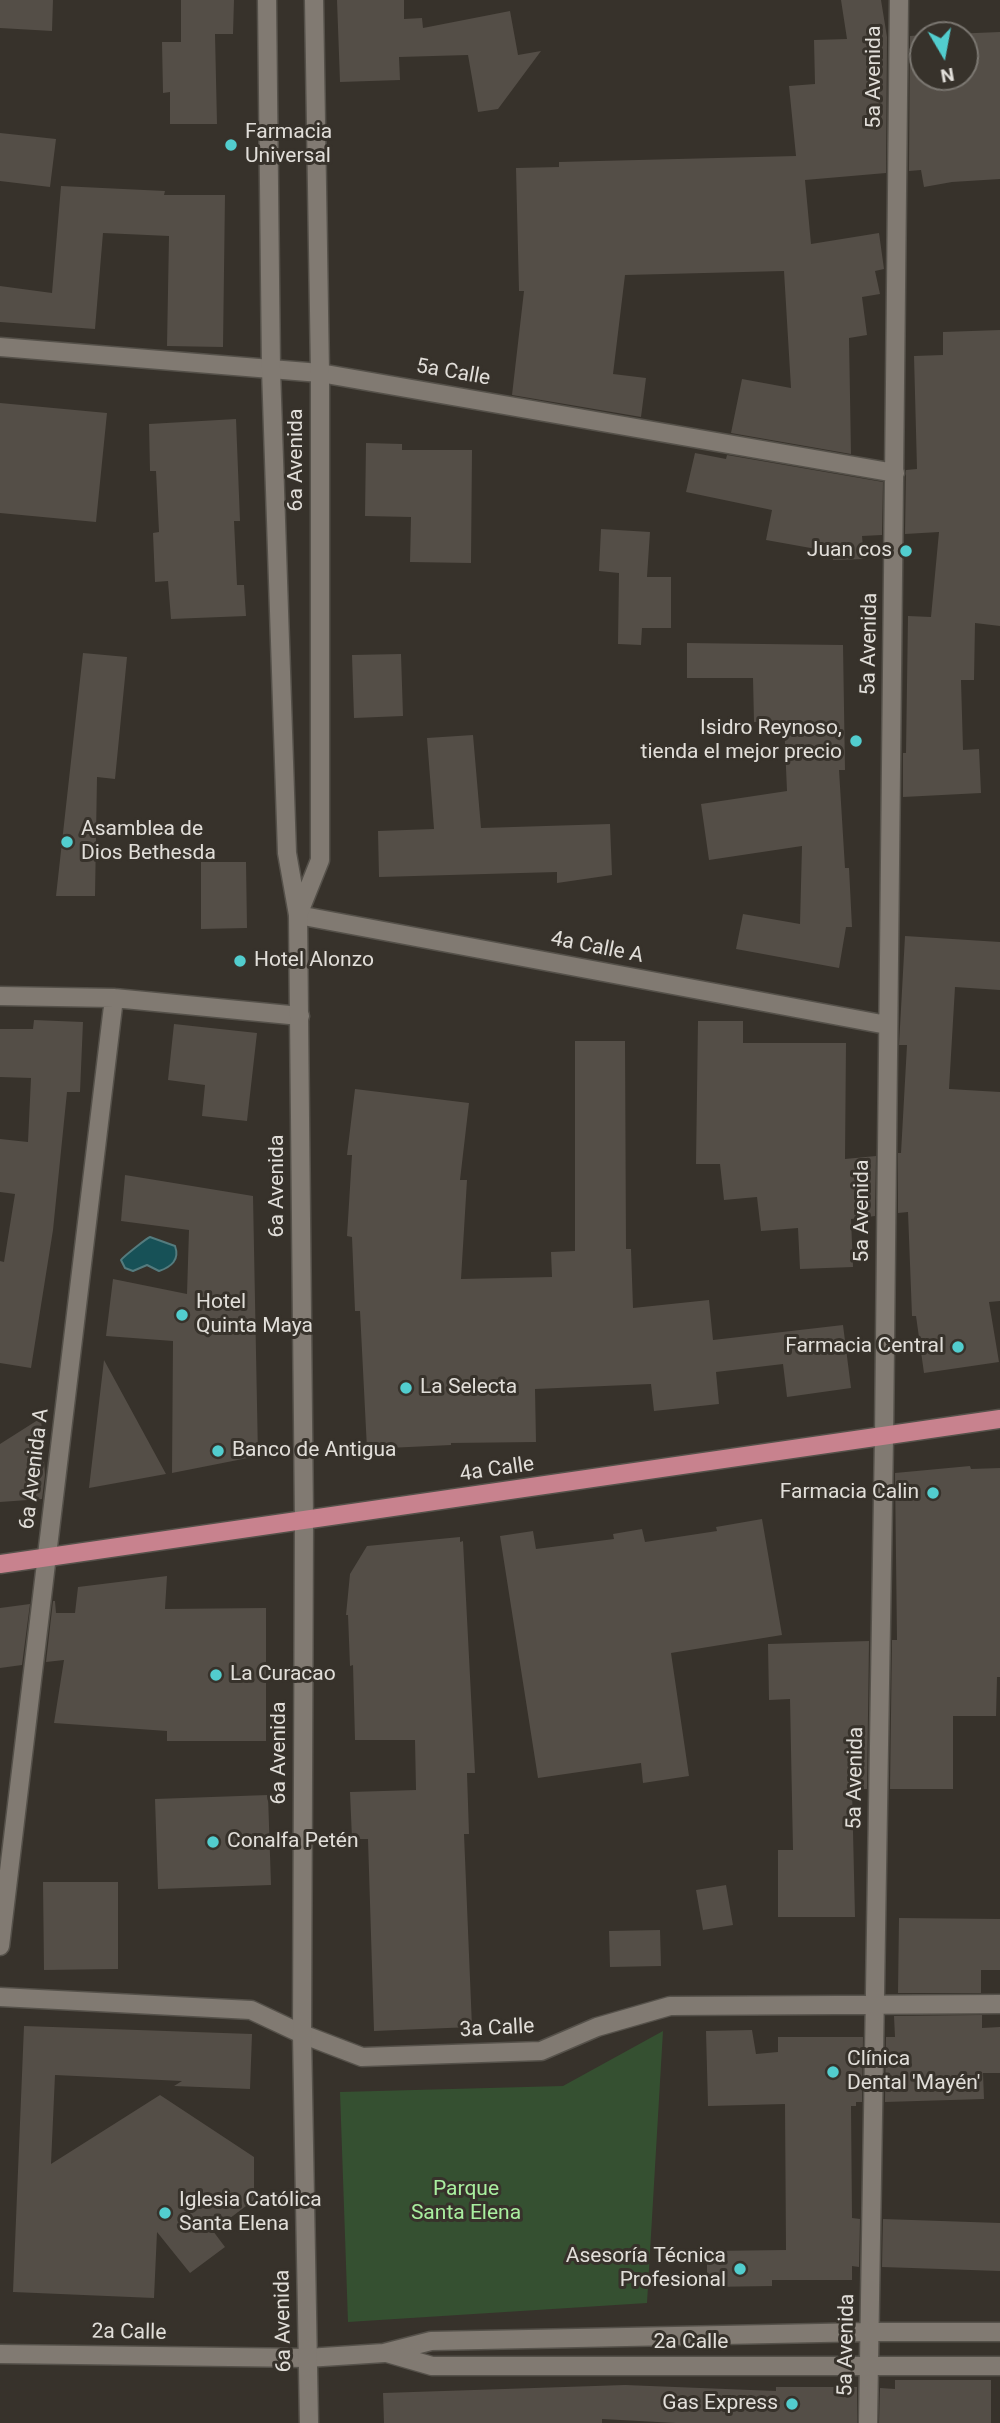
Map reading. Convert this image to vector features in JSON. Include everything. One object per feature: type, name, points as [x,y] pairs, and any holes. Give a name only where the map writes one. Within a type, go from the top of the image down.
[{"type":"main road","name":"4a Calle","points":[[0,1564],[1000,1419]]},
{"type":"street","name":"6a Avenida","points":[[267,0],[271,369],[287,853],[298,915],[300,1016],[304,1521],[302,2034],[309,2423]]},
{"type":"street","name":"6a Avenida","points":[[298,915],[320,860],[320,373],[314,0]]},
{"type":"street","name":"5a Avenida","points":[[869,2423],[884,1437],[899,0]]},
{"type":"street","name":"5a Calle","points":[[0,346],[320,373],[895,473]]},
{"type":"street","name":"4a Calle A","points":[[298,915],[887,1025]]},
{"type":"street","points":[[0,996],[114,998],[300,1016]]},
{"type":"street","name":"6a Avenida A","points":[[0,1947],[114,998]]},
{"type":"street","name":"3a Calle","points":[[0,1997],[251,2010],[302,2034],[362,2057],[541,2051],[597,2027],[670,2006],[1000,2004]]},
{"type":"street","name":"2a Calle","points":[[0,2354],[307,2358],[384,2353],[432,2341],[1000,2332]]},
{"type":"street","name":"2a Calle","points":[[384,2353],[432,2366],[1000,2366]]},
{"type":"green space","name":"Parque Santa Elena","points":[[663,2031],[647,2303],[348,2322],[340,2092],[563,2086]]},
{"type":"water","points":[[150,1237],[175,1246],[176,1255],[173,1262],[159,1271],[147,1265],[133,1271],[125,1268],[121,1260]]},
{"type":"building","points":[[0,0],[53,0],[52,31],[0,28]]},
{"type":"building","points":[[181,0],[234,0],[233,34],[215,34],[217,124],[170,124],[170,92],[163,93],[162,42],[181,42]]},
{"type":"building","points":[[337,0],[404,0],[404,19],[422,18],[423,28],[510,11],[518,55],[541,51],[498,109],[478,112],[468,55],[399,57],[400,80],[340,82]]},
{"type":"building","points":[[841,0],[881,0],[887,37],[886,173],[805,180],[811,244],[879,233],[884,269],[875,271],[880,294],[862,297],[867,335],[849,338],[851,454],[731,433],[742,379],[791,388],[784,271],[625,275],[613,374],[646,378],[641,417],[512,395],[524,291],[519,291],[516,168],[559,167],[559,162],[796,156],[789,86],[815,84],[814,40],[847,39]]},
{"type":"building","points":[[1000,32],[1000,179],[924,187],[921,170],[909,171],[910,91],[979,91],[979,33]]},
{"type":"building","points":[[0,133],[56,139],[50,187],[0,181]]},
{"type":"building","points":[[61,186],[165,191],[164,195],[225,195],[223,347],[167,346],[169,236],[103,233],[95,329],[0,322],[0,286],[52,293]]},
{"type":"building","points":[[1000,330],[1000,626],[975,623],[974,680],[961,680],[963,750],[979,749],[981,793],[903,797],[908,616],[931,617],[939,532],[905,534],[906,470],[917,469],[914,356],[943,355],[943,332]]},
{"type":"building","points":[[0,403],[107,413],[96,522],[0,513]]},
{"type":"building","points":[[236,419],[240,521],[234,521],[237,585],[244,585],[246,616],[171,619],[168,581],[155,582],[153,533],[159,532],[156,471],[150,471],[149,424]]},
{"type":"building","points":[[366,443],[402,444],[402,450],[472,450],[471,563],[410,562],[411,517],[365,516]]},
{"type":"building","points":[[695,453],[726,459],[727,455],[883,482],[882,535],[862,536],[864,559],[833,560],[833,552],[766,540],[772,510],[686,492]]},
{"type":"building","points":[[601,529],[650,532],[647,577],[671,577],[671,628],[642,628],[641,645],[618,644],[619,573],[599,571]]},
{"type":"building","points":[[687,643],[843,645],[845,770],[839,770],[845,868],[849,868],[852,927],[846,927],[839,968],[736,949],[743,914],[800,924],[802,846],[709,860],[701,804],[787,791],[784,722],[754,722],[753,678],[687,678]]},
{"type":"building","points":[[83,653],[127,657],[115,779],[97,777],[95,896],[56,896]]},
{"type":"building","points":[[401,654],[403,716],[354,718],[352,655]]},
{"type":"building","points":[[473,735],[481,828],[610,824],[612,875],[557,883],[557,872],[379,877],[378,831],[434,829],[427,738]]},
{"type":"building","points":[[201,862],[246,862],[247,928],[201,929]]},
{"type":"building","points":[[905,936],[1000,942],[1000,990],[955,987],[949,1089],[1000,1092],[1000,1301],[989,1302],[999,1362],[924,1373],[916,1316],[912,1316],[908,1212],[898,1213],[898,1153],[901,1153],[907,1045],[899,1045]]},
{"type":"building","points":[[34,1020],[83,1022],[80,1092],[67,1092],[53,1230],[31,1368],[0,1363],[0,1261],[4,1262],[15,1194],[0,1192],[0,1139],[28,1142],[31,1078],[0,1077],[0,1029],[33,1029]]},
{"type":"building","points":[[698,1021],[743,1021],[743,1043],[846,1043],[845,1159],[876,1156],[875,1216],[851,1219],[853,1267],[800,1269],[798,1228],[761,1231],[757,1197],[724,1200],[720,1164],[696,1164]]},
{"type":"building","points":[[174,1024],[257,1033],[247,1121],[202,1116],[205,1085],[168,1080]]},
{"type":"building","points":[[575,1041],[625,1041],[626,1249],[631,1249],[633,1308],[709,1300],[713,1340],[843,1325],[851,1388],[787,1397],[783,1364],[716,1372],[719,1404],[654,1411],[651,1384],[535,1389],[536,1442],[451,1443],[367,1449],[360,1311],[355,1311],[352,1237],[347,1236],[352,1155],[347,1155],[355,1089],[469,1103],[460,1180],[467,1180],[461,1279],[552,1277],[551,1252],[575,1251]]},
{"type":"building","name":"Hotel Quinta Maya","points":[[125,1175],[253,1196],[258,1456],[172,1473],[173,1341],[106,1336],[113,1279],[187,1294],[189,1230],[121,1221]]},
{"type":"building","points":[[104,1360],[166,1474],[89,1488]]},
{"type":"building","points":[[41,1418],[45,1475],[42,1499],[0,1502],[0,1444]]},
{"type":"building","points":[[970,1466],[971,1469],[1000,1468],[1000,1677],[997,1677],[996,1716],[953,1716],[953,1789],[890,1789],[892,1640],[897,1640],[895,1473]]},
{"type":"building","points":[[762,1519],[782,1635],[671,1653],[689,1776],[643,1783],[641,1763],[538,1778],[500,1536],[533,1531],[536,1549],[614,1539],[613,1534],[642,1529],[645,1542],[717,1531],[716,1527]]},
{"type":"building","points":[[460,1537],[460,1542],[463,1541],[475,1773],[467,1773],[469,1834],[464,1834],[472,2027],[374,2031],[368,1839],[352,1839],[350,1792],[416,1790],[415,1740],[355,1740],[353,1665],[350,1666],[346,1615],[350,1574],[367,1546]]},
{"type":"building","points":[[167,1576],[165,1609],[266,1608],[266,1741],[167,1741],[167,1731],[54,1723],[64,1660],[46,1662],[53,1601],[56,1613],[75,1613],[78,1587]]},
{"type":"building","points":[[30,1604],[22,1665],[0,1668],[0,1608]]},
{"type":"building","points":[[869,1641],[867,1789],[852,1789],[855,1917],[778,1917],[778,1850],[793,1850],[790,1699],[769,1700],[768,1644]]},
{"type":"building","name":"Conalfa Petén","points":[[268,1795],[271,1885],[158,1889],[155,1799]]},
{"type":"building","points":[[43,1882],[118,1882],[118,1969],[44,1970]]},
{"type":"building","points":[[726,1885],[733,1925],[703,1930],[696,1890]]},
{"type":"building","points":[[899,1918],[1000,1919],[1000,1970],[981,1970],[981,1993],[898,1993]]},
{"type":"building","points":[[660,1930],[661,1966],[610,1967],[609,1931]]},
{"type":"building","points":[[982,2015],[982,2028],[1000,2027],[1000,2073],[983,2073],[984,2099],[885,2102],[886,2037],[895,2037],[894,2016]]},
{"type":"building","points":[[24,2026],[252,2034],[250,2089],[174,2086],[182,2081],[55,2075],[51,2164],[160,2095],[254,2157],[254,2200],[213,2231],[225,2247],[190,2273],[157,2232],[154,2298],[13,2292]]},
{"type":"building","points":[[752,2030],[756,2054],[778,2052],[778,2037],[863,2037],[862,2102],[851,2106],[852,2218],[860,2219],[859,2267],[852,2266],[852,2280],[772,2280],[772,2286],[707,2287],[707,2251],[786,2250],[785,2104],[708,2106],[706,2031]]},
{"type":"building","points":[[883,2219],[1000,2223],[1000,2271],[882,2267]]},
{"type":"building","points":[[895,2380],[991,2380],[991,2423],[879,2423],[880,2388],[895,2389]]},
{"type":"building","points":[[625,2385],[776,2391],[776,2387],[857,2387],[857,2423],[676,2423],[602,2419],[602,2423],[384,2423],[383,2393]]},
{"type":"place","name":"Farmacia Universal","points":[[231,145]]},
{"type":"place","name":"Juan cos","points":[[906,551]]},
{"type":"place","name":"Isidro Reynoso, tienda el mejor precio","points":[[856,741]]},
{"type":"place","name":"Asamblea de Dios Bethesda","points":[[67,842]]},
{"type":"place","name":"Hotel Alonzo","points":[[240,961]]},
{"type":"place","name":"Hotel Quinta Maya","points":[[182,1315]]},
{"type":"place","name":"Farmacia Central","points":[[958,1347]]},
{"type":"place","name":"La Selecta","points":[[406,1388]]},
{"type":"place","name":"Banco de Antigua","points":[[218,1451]]},
{"type":"place","name":"Farmacia Calin","points":[[933,1493]]},
{"type":"place","name":"La Curacao","points":[[216,1675]]},
{"type":"place","name":"Conalfa Petén","points":[[213,1842]]},
{"type":"place","name":"Clínica Dental 'Mayén'","points":[[833,2072]]},
{"type":"place","name":"Iglesia Católica Santa Elena","points":[[165,2213]]},
{"type":"place","name":"Asesoría Técnica Profesional","points":[[740,2269]]},
{"type":"place","name":"Gas Express","points":[[792,2404]]}]
